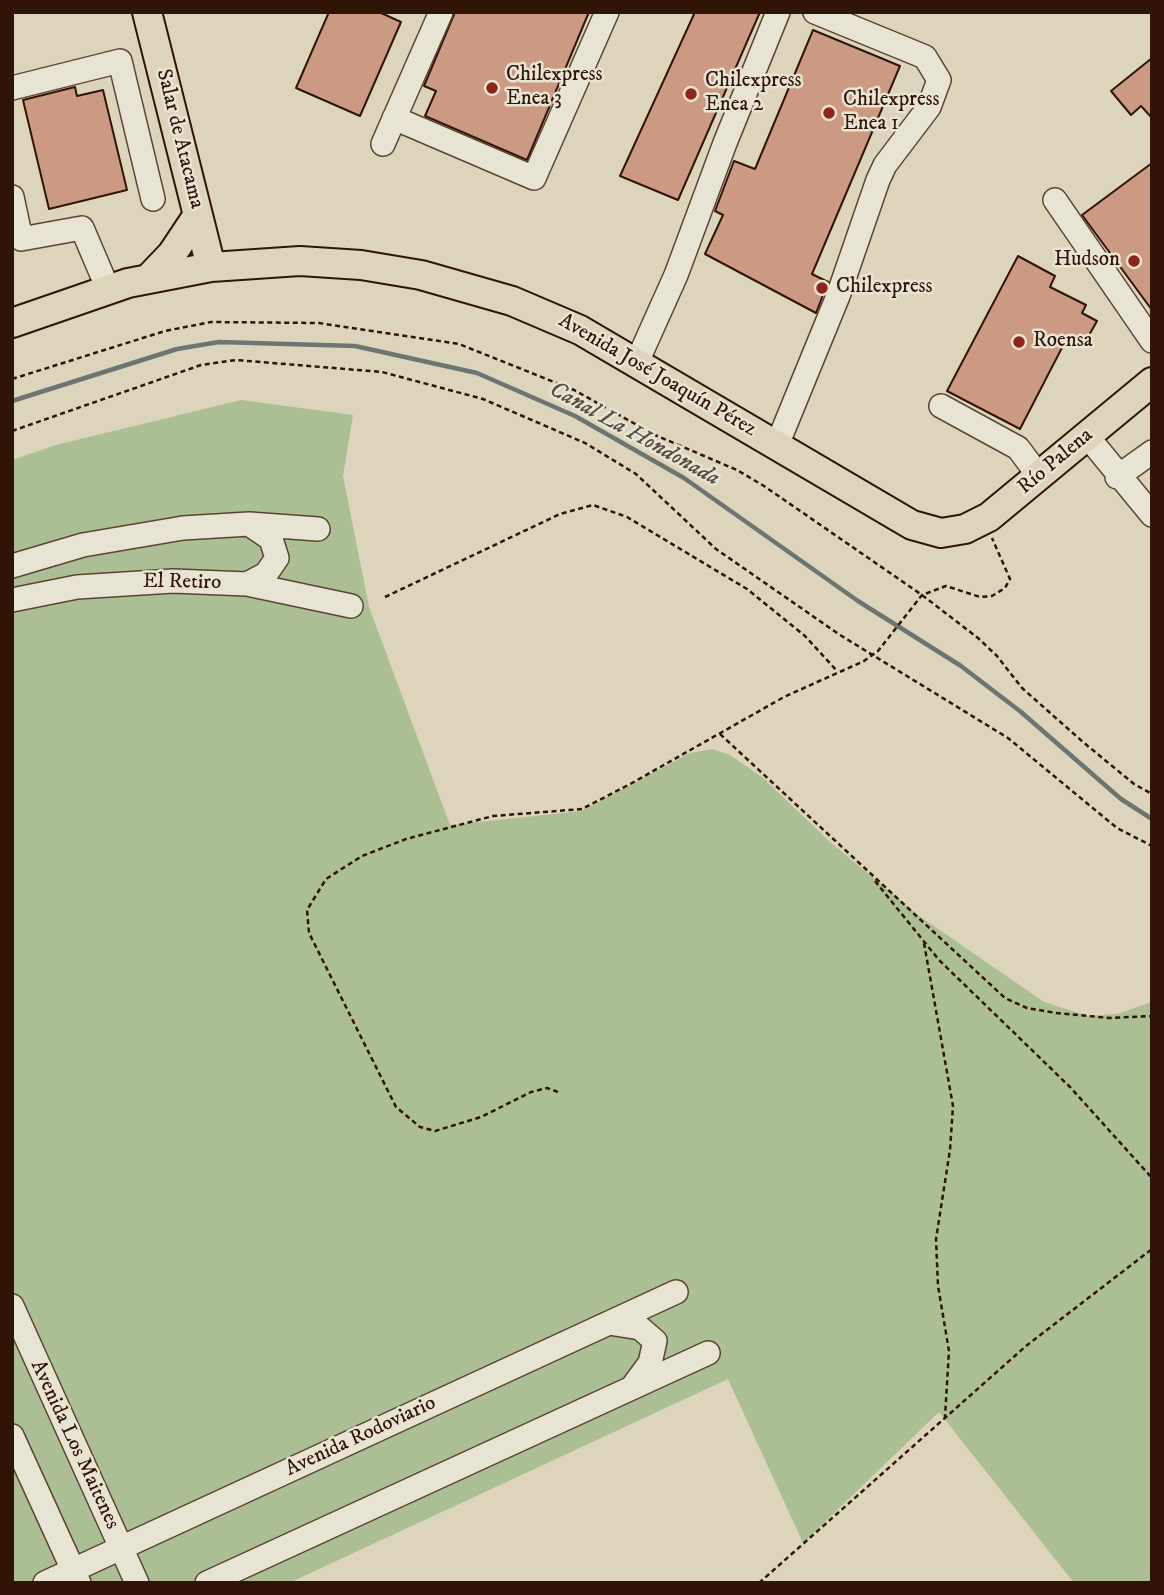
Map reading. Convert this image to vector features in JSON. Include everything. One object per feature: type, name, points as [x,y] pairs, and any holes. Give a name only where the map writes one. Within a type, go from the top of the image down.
[{"type":"main road","name":"Salar de Atacama","points":[[147,12],[211,267]]},
{"type":"main road","points":[[149,278],[172,254],[198,215]]},
{"type":"main road","name":"Avenida José Joaquín Pérez","points":[[12,323],[108,289],[149,278],[211,267],[320,262],[391,269],[431,277],[536,310],[580,330],[919,529],[934,533],[955,532]]},
{"type":"main road","name":"Río Palena","points":[[955,532],[989,517],[1152,382]]},
{"type":"street","points":[[383,144],[441,12]]},
{"type":"street","points":[[394,118],[534,178],[607,12]]},
{"type":"street","points":[[637,362],[676,275],[778,12]]},
{"type":"street","points":[[778,445],[838,296],[878,180],[885,165],[929,107],[939,80],[925,57],[815,12]]},
{"type":"street","points":[[12,88],[120,61],[153,199]]},
{"type":"street","points":[[124,79],[162,73]]},
{"type":"street","points":[[12,197],[21,239],[82,228],[108,289]]},
{"type":"street","points":[[1055,200],[1152,341]]},
{"type":"street","points":[[941,406],[1018,448],[1039,476]]},
{"type":"street","points":[[1087,436],[1117,477],[1152,515]]},
{"type":"street","points":[[1117,477],[1152,452]]},
{"type":"street","points":[[12,566],[116,538],[183,527],[249,524],[318,529]]},
{"type":"street","points":[[247,584],[266,574],[277,558],[271,539],[249,524]]},
{"type":"street","name":"El Retiro","points":[[12,600],[77,587],[137,581],[247,584],[351,606]]},
{"type":"street","name":"Avenida Rodoviario","points":[[45,1583],[76,1576],[121,1548],[676,1292]]},
{"type":"street","name":"Avenida Los Maitenes","points":[[12,1306],[137,1583]]},
{"type":"street","points":[[609,1323],[639,1328],[655,1341],[650,1363],[634,1386]]},
{"type":"street","points":[[207,1583],[708,1353]]},
{"type":"street","points":[[12,1436],[76,1576]]},
{"type":"path","points":[[12,379],[165,331],[211,322],[319,323],[459,344],[574,390],[654,435],[737,470],[922,595],[978,638],[998,656],[1022,688],[1134,784],[1152,794]]},
{"type":"path","points":[[12,431],[201,365],[236,360],[382,372],[483,398],[584,443],[636,474],[716,549],[873,655],[1008,737],[1117,828],[1152,846]]},
{"type":"path","points":[[385,597],[560,514],[593,505],[627,517],[747,589],[805,636],[837,671]]},
{"type":"path","points":[[558,1091],[547,1088],[531,1092],[481,1117],[435,1130],[420,1127],[396,1107],[310,933],[307,911],[326,879],[362,856],[406,839],[493,816],[582,809],[784,697],[873,655],[890,638],[908,609],[922,595],[946,586],[980,597],[992,596],[1004,588],[1010,579],[1000,557]]},
{"type":"path","points":[[720,734],[1005,998],[1027,1008],[1056,1013],[1110,1017],[1152,1016]]},
{"type":"path","points":[[870,875],[925,943],[982,1004],[1070,1087],[1152,1178]]},
{"type":"path","points":[[925,943],[953,1106],[950,1150],[936,1239],[938,1286],[949,1351],[945,1417]]},
{"type":"path","points":[[759,1583],[1026,1346],[1152,1249]]},
{"type":"green space","points":[[241,400],[353,415],[343,476],[369,607],[450,825],[581,811],[690,753],[712,749],[730,755],[762,777],[829,841],[918,915],[1044,1002],[1088,1016],[1117,1014],[1152,1002],[1152,1583],[1074,1583],[939,1412],[803,1543],[728,1379],[289,1583],[12,1583],[12,460],[56,445]]},
{"type":"building","points":[[329,12],[379,12],[401,22],[360,116],[296,88]]},
{"type":"building","name":"Chilexpress Enea 3","points":[[455,12],[589,12],[527,160],[425,116],[436,91],[424,86]]},
{"type":"building","name":"Chilexpress Enea 2","points":[[695,12],[760,12],[678,200],[620,176]]},
{"type":"building","name":"Chilexpress Enea 1","points":[[813,30],[900,66],[812,274],[828,282],[816,313],[705,254],[723,215],[715,211],[734,161],[755,169]]},
{"type":"building","points":[[1152,58],[1152,118],[1141,106],[1131,115],[1111,91]]},
{"type":"building","points":[[75,87],[77,96],[103,90],[127,190],[49,209],[23,100]]},
{"type":"building","name":"Hudson","points":[[1152,163],[1152,310],[1082,215]]},
{"type":"building","name":"Roensa","points":[[1018,256],[1055,276],[1050,287],[1086,305],[1082,313],[1097,321],[1083,346],[1067,338],[1020,429],[947,391]]},
{"type":"waterway","name":"Canal La Hondonada","points":[[12,401],[177,349],[219,342],[355,346],[477,373],[575,416],[684,478],[858,601],[961,666],[1021,712],[1121,799],[1152,819]]},
{"type":"place","name":"Chilexpress Enea 3","points":[[492,88]]},
{"type":"place","name":"Chilexpress Enea 2","points":[[691,94]]},
{"type":"place","name":"Chilexpress Enea 1","points":[[829,113]]},
{"type":"place","name":"Hudson","points":[[1134,261]]},
{"type":"place","name":"Chilexpress","points":[[822,288]]},
{"type":"place","name":"Roensa","points":[[1019,342]]}]
